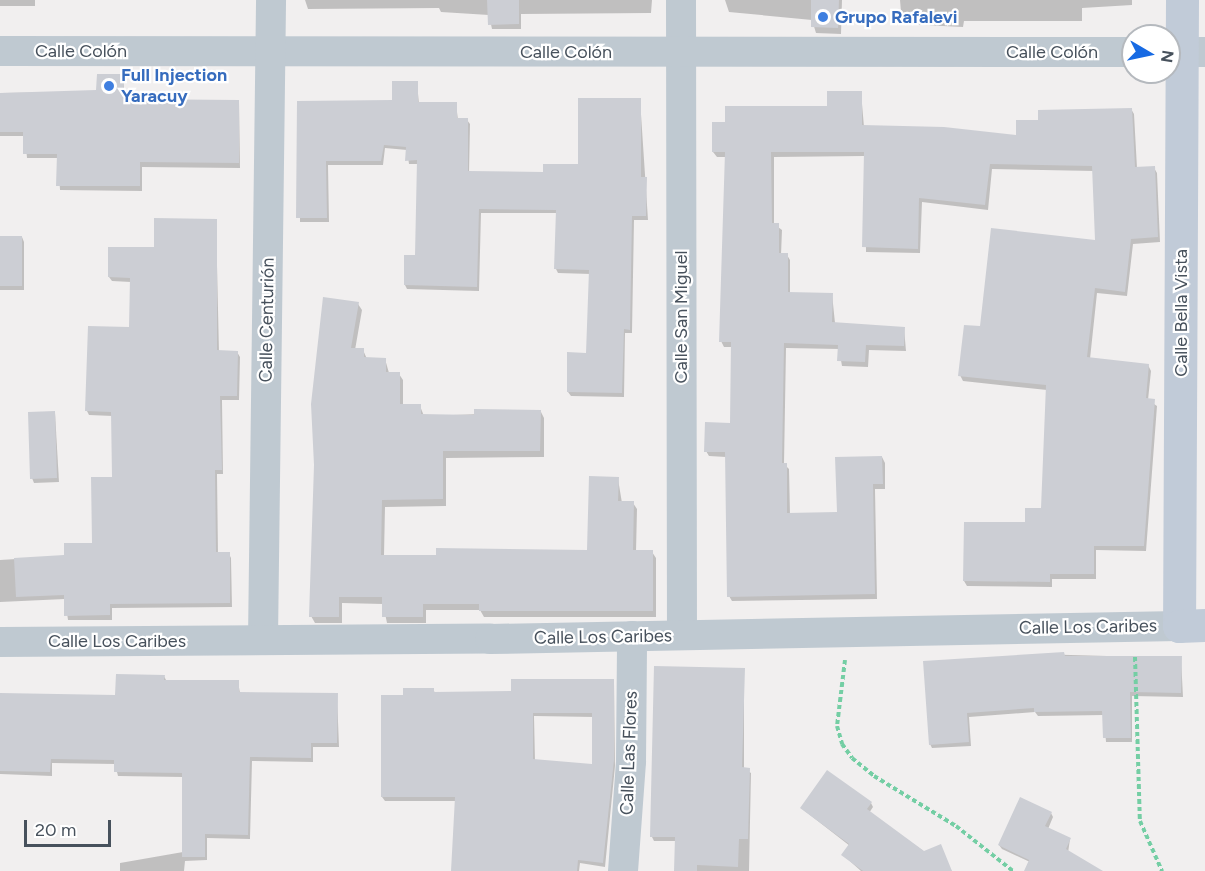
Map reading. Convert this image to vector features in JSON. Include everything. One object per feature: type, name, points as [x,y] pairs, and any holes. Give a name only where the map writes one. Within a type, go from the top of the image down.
[{"type":"street","name":"Calle Centurión","points":[[263,640],[271,0]]},
{"type":"street","name":"Calle San Miguel","points":[[681,0],[682,635]]},
{"type":"street","name":"Calle Bella Vista","points":[[1182,0],[1185,52],[1192,625]]},
{"type":"street","name":"Calle Colón","points":[[0,51],[1121,52]]},
{"type":"street","name":"Calle Los Caribes","points":[[0,642],[632,636],[1192,625]]},
{"type":"street","name":"Calle Las Flores","points":[[623,871],[631,761],[632,636]]},
{"type":"path","points":[[1134,626],[1140,821],[1161,871]]},
{"type":"path","points":[[848,632],[838,708],[842,744],[874,777],[956,826],[1013,871]]},
{"type":"building","points":[[487,0],[519,0],[519,24],[488,25]]},
{"type":"building","points":[[811,0],[839,0],[838,28],[811,27]]},
{"type":"building","points":[[97,74],[124,74],[123,99],[239,100],[239,163],[140,162],[140,186],[56,186],[57,154],[23,154],[23,132],[0,132],[0,93],[96,90]]},
{"type":"building","points":[[392,81],[418,81],[418,102],[457,102],[457,118],[468,118],[468,171],[543,172],[543,164],[578,164],[578,98],[641,98],[641,177],[647,177],[646,216],[632,216],[630,330],[624,329],[622,393],[567,392],[567,352],[586,353],[589,270],[554,269],[556,210],[479,209],[477,287],[404,285],[404,255],[415,255],[417,160],[405,161],[406,147],[384,145],[381,161],[326,161],[327,218],[296,218],[297,101],[392,100]]},
{"type":"building","points":[[827,91],[862,91],[862,125],[944,127],[1016,135],[1016,120],[1038,120],[1038,110],[1132,108],[1135,167],[1155,166],[1158,237],[1131,239],[1125,292],[1095,288],[1087,357],[1149,364],[1146,398],[1155,399],[1144,546],[1094,546],[1094,574],[1050,574],[1050,582],[963,581],[964,522],[1025,522],[1025,508],[1041,508],[1046,385],[958,376],[964,325],[980,326],[991,228],[1095,240],[1092,166],[990,164],[985,205],[919,198],[918,249],[862,247],[864,152],[771,152],[772,223],[779,223],[779,253],[788,253],[788,292],[833,293],[832,322],[905,327],[904,346],[866,345],[865,362],[837,361],[838,345],[784,343],[782,463],[787,463],[787,513],[837,512],[835,457],[882,456],[883,484],[873,484],[875,594],[727,597],[725,452],[704,452],[705,422],[730,423],[731,342],[719,342],[725,152],[712,152],[712,122],[725,122],[725,106],[827,106]]},
{"type":"building","points":[[154,218],[217,219],[217,350],[238,351],[237,396],[220,396],[222,470],[215,470],[216,552],[230,552],[230,603],[110,604],[110,615],[64,616],[64,595],[16,597],[14,558],[64,555],[64,543],[92,543],[91,477],[112,477],[111,412],[85,411],[88,326],[129,327],[130,278],[108,277],[108,247],[154,247]]},
{"type":"building","points":[[0,236],[22,236],[22,286],[0,286]]},
{"type":"building","points":[[323,297],[359,302],[351,348],[364,348],[364,357],[386,358],[386,372],[400,372],[400,404],[421,404],[421,414],[474,415],[474,409],[541,410],[540,451],[443,451],[443,499],[382,500],[381,555],[436,555],[436,548],[587,550],[589,476],[619,477],[618,501],[634,501],[633,550],[653,550],[653,611],[479,611],[479,604],[423,604],[423,617],[382,617],[382,597],[339,597],[339,617],[309,617],[314,465],[311,404]]},
{"type":"building","points":[[55,411],[57,478],[30,479],[28,412]]},
{"type":"building","points":[[1064,652],[1065,656],[1182,656],[1181,693],[1130,692],[1131,738],[1103,738],[1102,711],[1034,712],[1034,708],[967,713],[969,742],[929,745],[923,661]]},
{"type":"building","points":[[654,666],[745,668],[742,767],[750,768],[748,839],[739,839],[738,867],[697,865],[697,871],[674,871],[675,837],[650,837]]},
{"type":"building","points":[[116,674],[165,675],[164,680],[239,680],[239,692],[338,693],[337,743],[311,743],[311,758],[250,757],[248,835],[205,834],[205,857],[182,857],[182,773],[114,772],[114,760],[51,759],[50,772],[0,771],[0,693],[115,695]]},
{"type":"building","points":[[511,679],[614,679],[614,760],[603,863],[578,860],[577,871],[451,871],[455,797],[381,797],[381,695],[403,695],[403,688],[434,688],[434,692],[511,691]],"holes":[[[533,713],[592,713],[592,764],[533,759]]]},
{"type":"building","points":[[827,770],[872,802],[867,809],[924,851],[941,844],[952,871],[863,871],[841,855],[849,844],[800,808]]},
{"type":"building","points":[[1020,797],[1052,812],[1045,826],[1071,838],[1066,849],[1103,871],[1024,871],[1029,860],[998,845]]},
{"type":"place","name":"Grupo Rafalevi","points":[[823,17]]},
{"type":"place","name":"Full Injection Yaracuy","points":[[109,86]]}]
